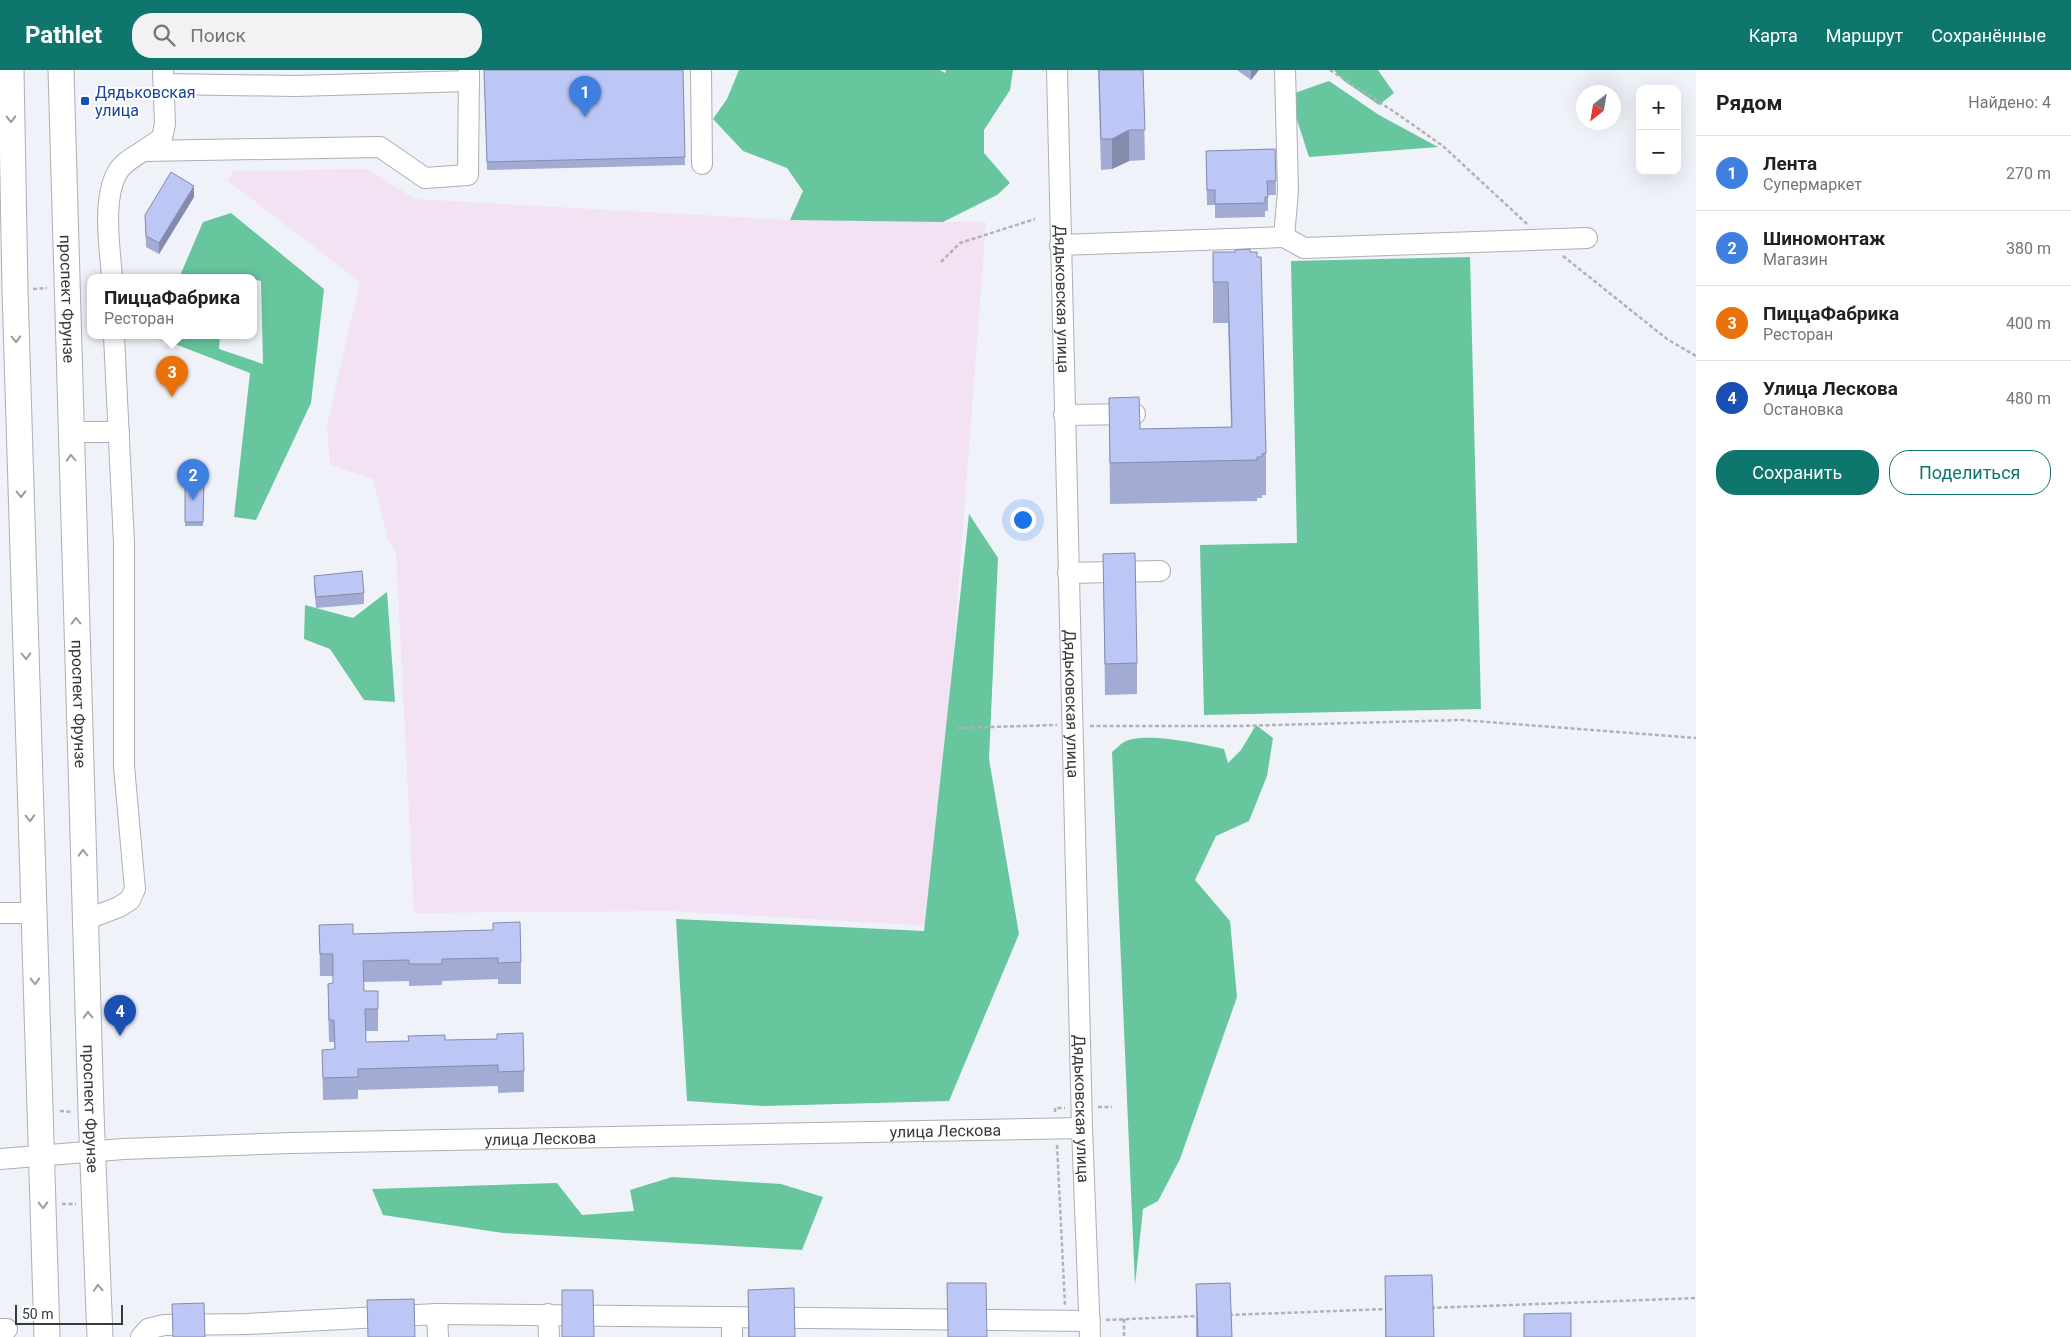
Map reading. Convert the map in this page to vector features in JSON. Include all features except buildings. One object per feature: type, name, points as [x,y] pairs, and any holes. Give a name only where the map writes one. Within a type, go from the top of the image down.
[{"type":"main road","points":[[10,70],[33,913],[47,1337]]},
{"type":"main road","name":"проспект Фрунзе","points":[[61,70],[92,1152],[100,1337]]},
{"type":"street","points":[[701,70],[702,164]]},
{"type":"street","name":"Дядьковская улица","points":[[1057,70],[1082,1128],[1090,1329]]},
{"type":"street","points":[[1284,237],[1288,191],[1285,70]]},
{"type":"street","points":[[112,274],[110,191],[117,172],[128,161],[162,138],[165,124],[163,77],[469,76],[468,175],[425,178],[380,148],[143,151]]},
{"type":"street","points":[[1060,245],[1284,237],[1304,248],[1587,238]]},
{"type":"street","points":[[85,920],[130,900],[135,889],[124,766],[124,543],[114,339]]},
{"type":"street","points":[[1064,415],[1138,414]]},
{"type":"street","points":[[70,432],[118,432]]},
{"type":"street","points":[[1068,573],[1160,571]]},
{"type":"street","points":[[0,913],[33,913]]},
{"type":"street","name":"улица Лескова","points":[[0,1159],[123,1149],[301,1143],[1082,1128]]},
{"type":"street","points":[[141,1337],[148,1329],[164,1324],[247,1324],[437,1314],[1065,1321],[1090,1329]]},
{"type":"street","points":[[437,1314],[438,1337]]},
{"type":"street","points":[[548,1314],[549,1337]]},
{"type":"street","points":[[732,1316],[732,1337]]},
{"type":"path","points":[[1330,70],[1396,112],[1443,146]]},
{"type":"path","points":[[941,262],[960,243],[1035,219]]},
{"type":"path","points":[[958,728],[1239,726],[1462,720],[1696,738]]},
{"type":"path","points":[[1055,1108],[1065,1321]]},
{"type":"path","points":[[39,1111],[91,1112]]},
{"type":"path","points":[[43,1205],[94,1204]]},
{"type":"path","points":[[1428,1308],[1696,1298]]},
{"type":"path","points":[[1229,1315],[1388,1309]]},
{"type":"path","points":[[1090,1329],[1124,1319],[1199,1316]]},
{"type":"path","points":[[1124,1319],[1124,1337]]},
{"type":"shaded area","points":[[367,169],[415,199],[790,220],[986,222],[933,926],[670,911],[414,913],[396,553],[388,540],[373,479],[330,465],[327,425],[360,282],[227,180],[234,171]]},
{"type":"green space","points":[[739,70],[940,70],[945,73],[946,70],[1013,70],[1010,90],[984,130],[984,153],[1010,183],[997,195],[943,222],[790,220],[803,191],[787,168],[743,151],[713,119],[727,99]]},
{"type":"green space","points":[[1334,70],[1378,70],[1394,93],[1379,105],[1344,81]]},
{"type":"green space","points":[[1329,81],[1379,115],[1438,147],[1309,157],[1289,95]]},
{"type":"green space","points":[[231,213],[324,289],[311,403],[256,520],[234,517],[250,373],[162,339],[220,339],[219,349],[263,364],[261,281],[257,280],[257,274],[181,274],[203,222]]},
{"type":"green space","points":[[1470,257],[1481,709],[1204,715],[1200,545],[1297,543],[1291,261]]},
{"type":"green space","points":[[969,514],[998,558],[989,759],[1019,934],[949,1101],[764,1106],[687,1101],[676,919],[924,931]]},
{"type":"green space","points":[[387,592],[395,702],[364,700],[330,649],[304,639],[305,605],[353,618]]},
{"type":"green space","points":[[1256,725],[1273,738],[1267,776],[1249,821],[1216,836],[1195,880],[1230,921],[1237,997],[1180,1159],[1158,1201],[1143,1209],[1135,1285],[1112,752],[1122,743],[1133,739],[1159,738],[1224,749],[1228,763],[1241,750]]},
{"type":"green space","points":[[672,1177],[781,1184],[823,1197],[802,1250],[503,1233],[383,1215],[372,1189],[557,1183],[582,1215],[634,1211],[630,1190]]},
{"type":"place","name":"Дядьковская улица","points":[[85,101]]},
{"type":"place","name":"Лента","points":[[585,117]]},
{"type":"place","name":"ПиццаФабрика","points":[[172,397]]},
{"type":"place","name":"Шиномонтаж","points":[[193,500]]},
{"type":"place","name":"Улица Лескова","points":[[120,1036]]}]
